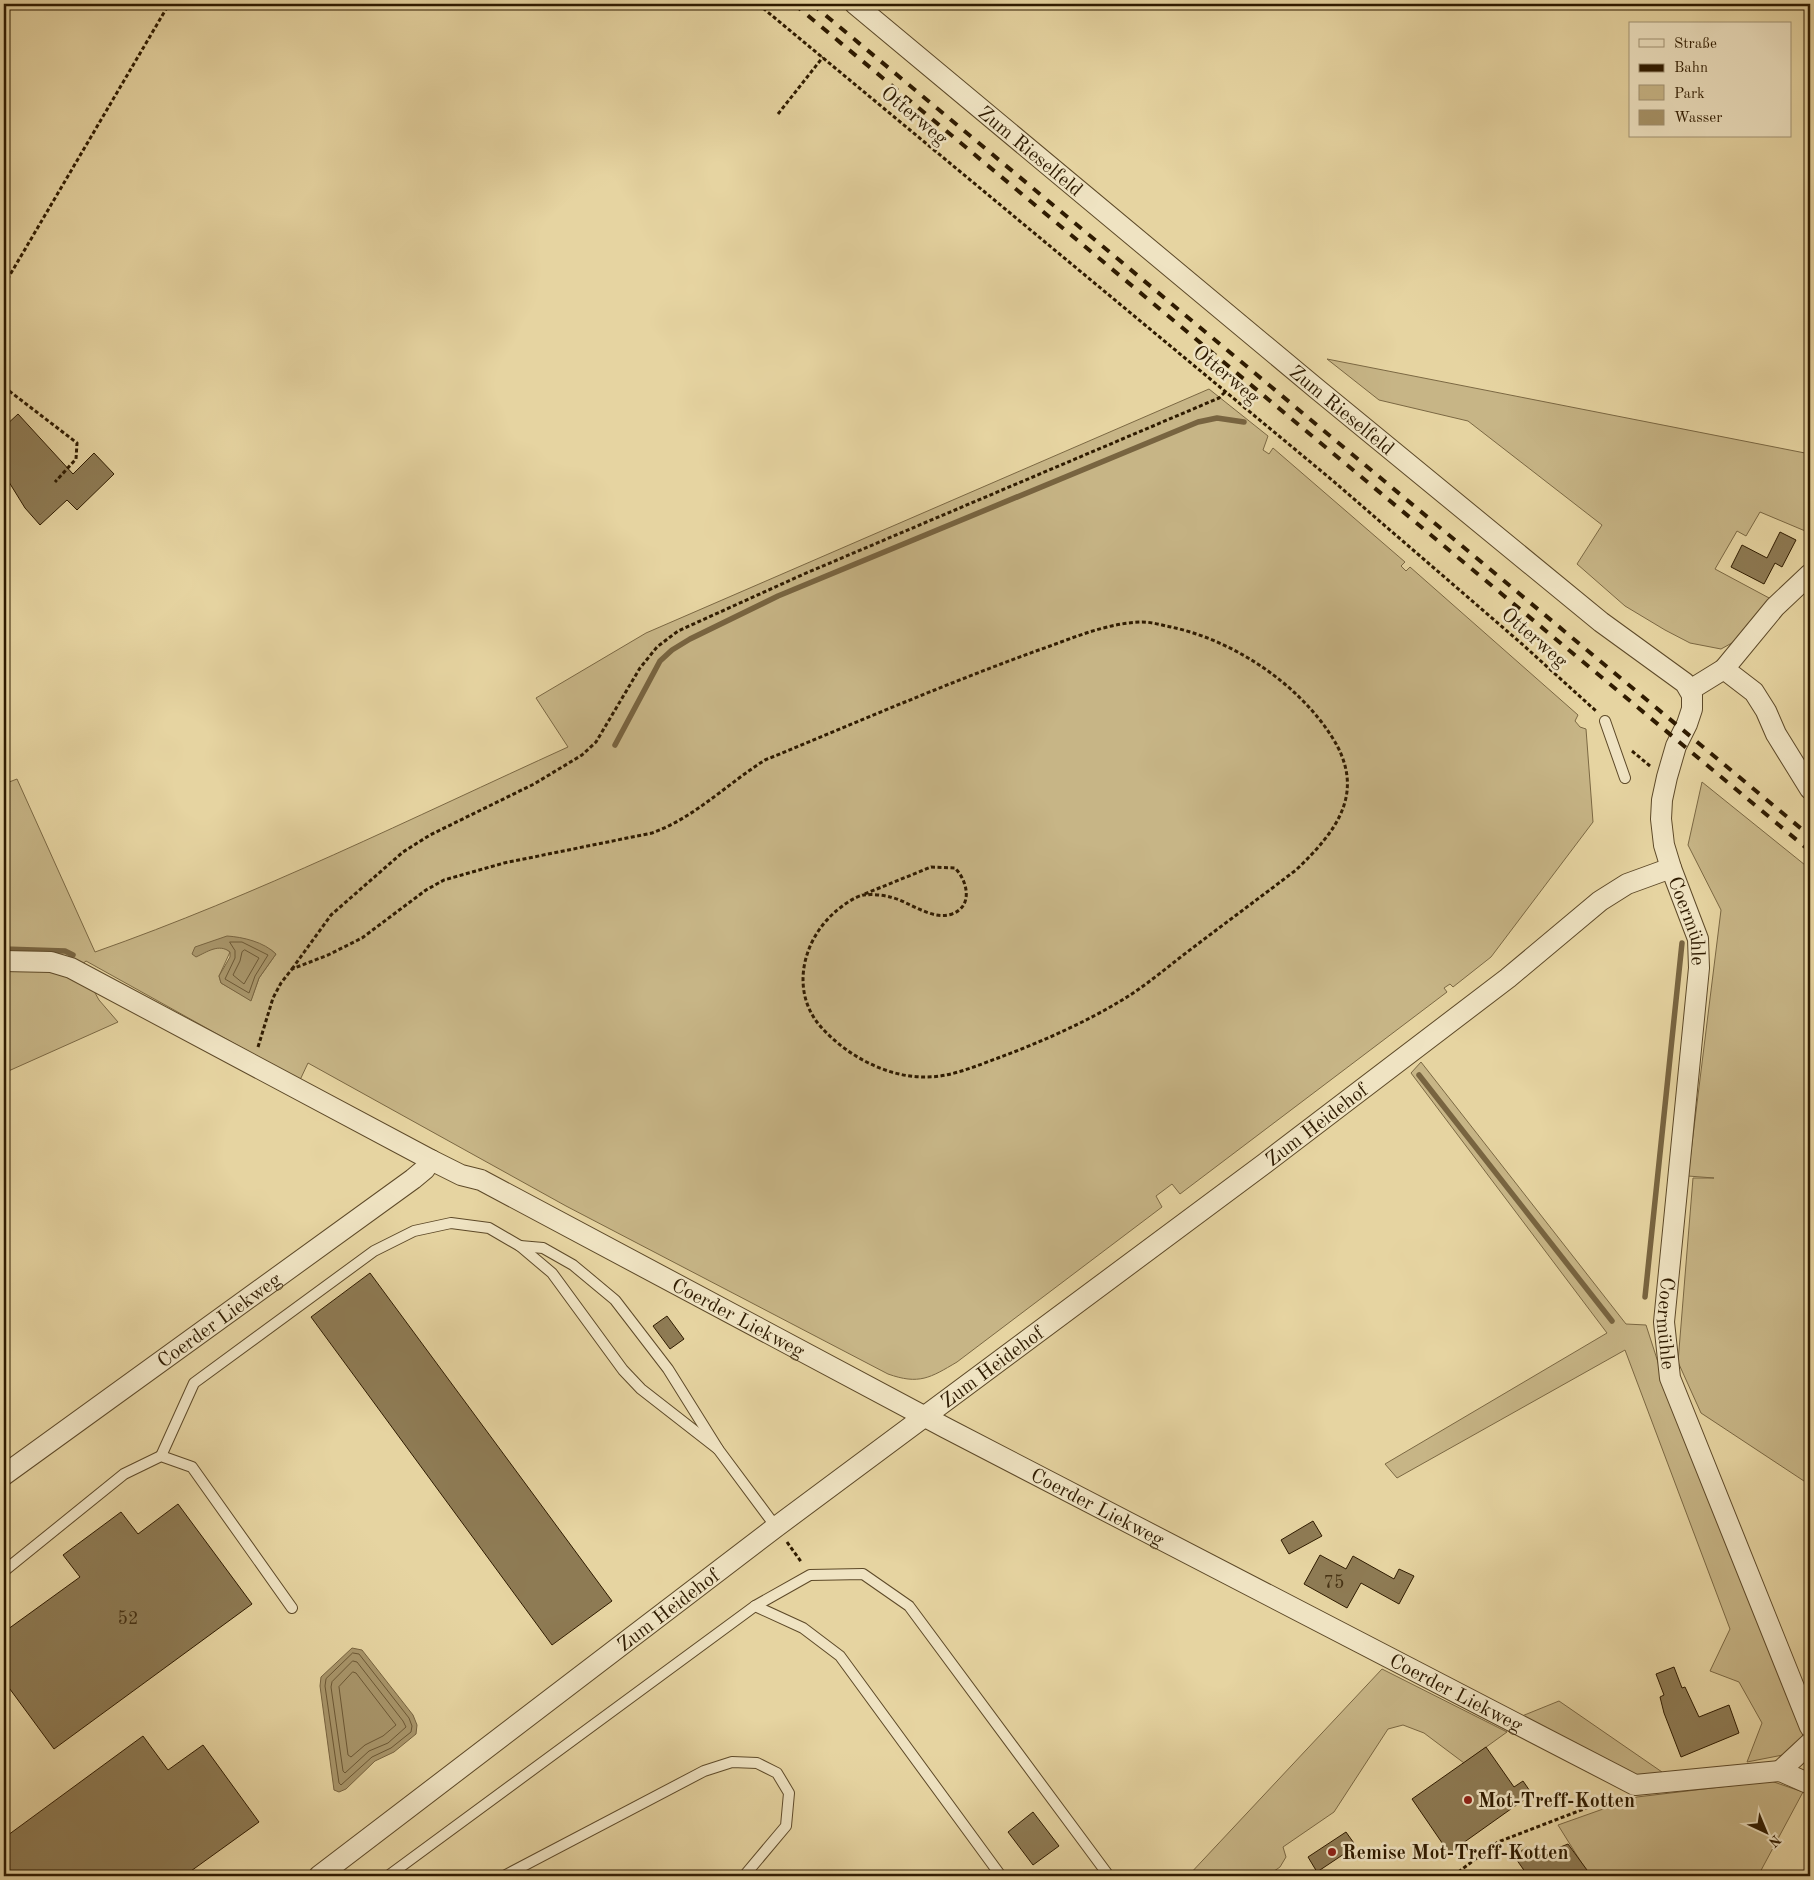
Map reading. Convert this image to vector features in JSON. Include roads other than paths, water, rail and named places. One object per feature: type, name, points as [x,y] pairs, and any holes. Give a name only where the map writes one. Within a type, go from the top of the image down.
[{"type":"street","name":"Zum Rieselfeld","points":[[855,4],[1317,389],[1601,622],[1678,676],[1690,690]]},
{"type":"street","points":[[1671,868],[1664,845],[1661,819],[1662,800],[1676,746],[1690,718],[1693,701],[1690,690],[1724,669],[1775,607],[1810,574]]},
{"type":"street","points":[[1724,669],[1754,692],[1766,711],[1776,734],[1810,789]]},
{"type":"street","name":"Zum Heidehof","points":[[319,1876],[776,1527],[926,1417],[1508,978],[1600,901],[1627,884],[1671,868]]},
{"type":"street","name":"Coermühle","points":[[1671,868],[1698,939],[1699,968],[1664,1322],[1670,1378],[1810,1727]]},
{"type":"street","name":"Coerder Liekweg","points":[[4,961],[51,962],[71,968],[431,1160],[461,1175],[481,1180],[926,1417],[1635,1784],[1780,1770]]},
{"type":"street","name":"Coerder Liekweg","points":[[4,1475],[413,1180],[431,1160]]},
{"type":"street","points":[[1810,1743],[1780,1770],[1810,1784]]},
{"type":"lane","points":[[1605,721],[1625,778]]},
{"type":"lane","points":[[4,1572],[124,1474],[161,1456],[194,1384],[374,1251],[414,1231],[451,1223],[489,1228],[520,1246],[552,1273],[623,1370],[641,1389],[718,1450]]},
{"type":"lane","points":[[520,1246],[543,1248],[573,1265],[615,1300],[668,1370],[718,1450],[776,1527]]},
{"type":"lane","points":[[161,1456],[192,1467],[292,1608]]},
{"type":"lane","points":[[388,1876],[755,1606],[810,1575],[863,1574],[909,1606],[1109,1876]]},
{"type":"lane","points":[[755,1606],[803,1628],[840,1656],[1001,1876]]},
{"type":"lane","points":[[504,1876],[704,1771],[732,1762],[757,1763],[777,1773],[789,1794],[786,1826],[744,1876]]},
{"type":"water","points":[[227,936],[253,941],[266,946],[276,954],[259,978],[251,1001],[221,983],[219,976],[230,957],[230,952],[226,949],[217,948],[196,957],[192,954],[195,947]]},
{"type":"water","points":[[352,1648],[362,1650],[413,1715],[417,1725],[416,1734],[394,1752],[375,1761],[346,1789],[339,1792],[334,1790],[320,1686],[321,1677]]},
{"type":"waterway","points":[[615,745],[660,661],[672,650],[690,639],[778,596],[1198,422],[1217,418],[1244,422]]},
{"type":"waterway","points":[[1645,1297],[1682,943]]},
{"type":"waterway","points":[[4,949],[65,951],[73,955]]},
{"type":"waterway","points":[[1419,1075],[1612,1321]]},
{"type":"railway","points":[[794,4],[1810,851]]},
{"type":"railway","points":[[812,4],[1810,836]]},
{"type":"place","name":"Mot-Treff-Kotten","points":[[1468,1800]]},
{"type":"place","name":"Remise Mot-Treff-Kotten","points":[[1332,1852]]}]
